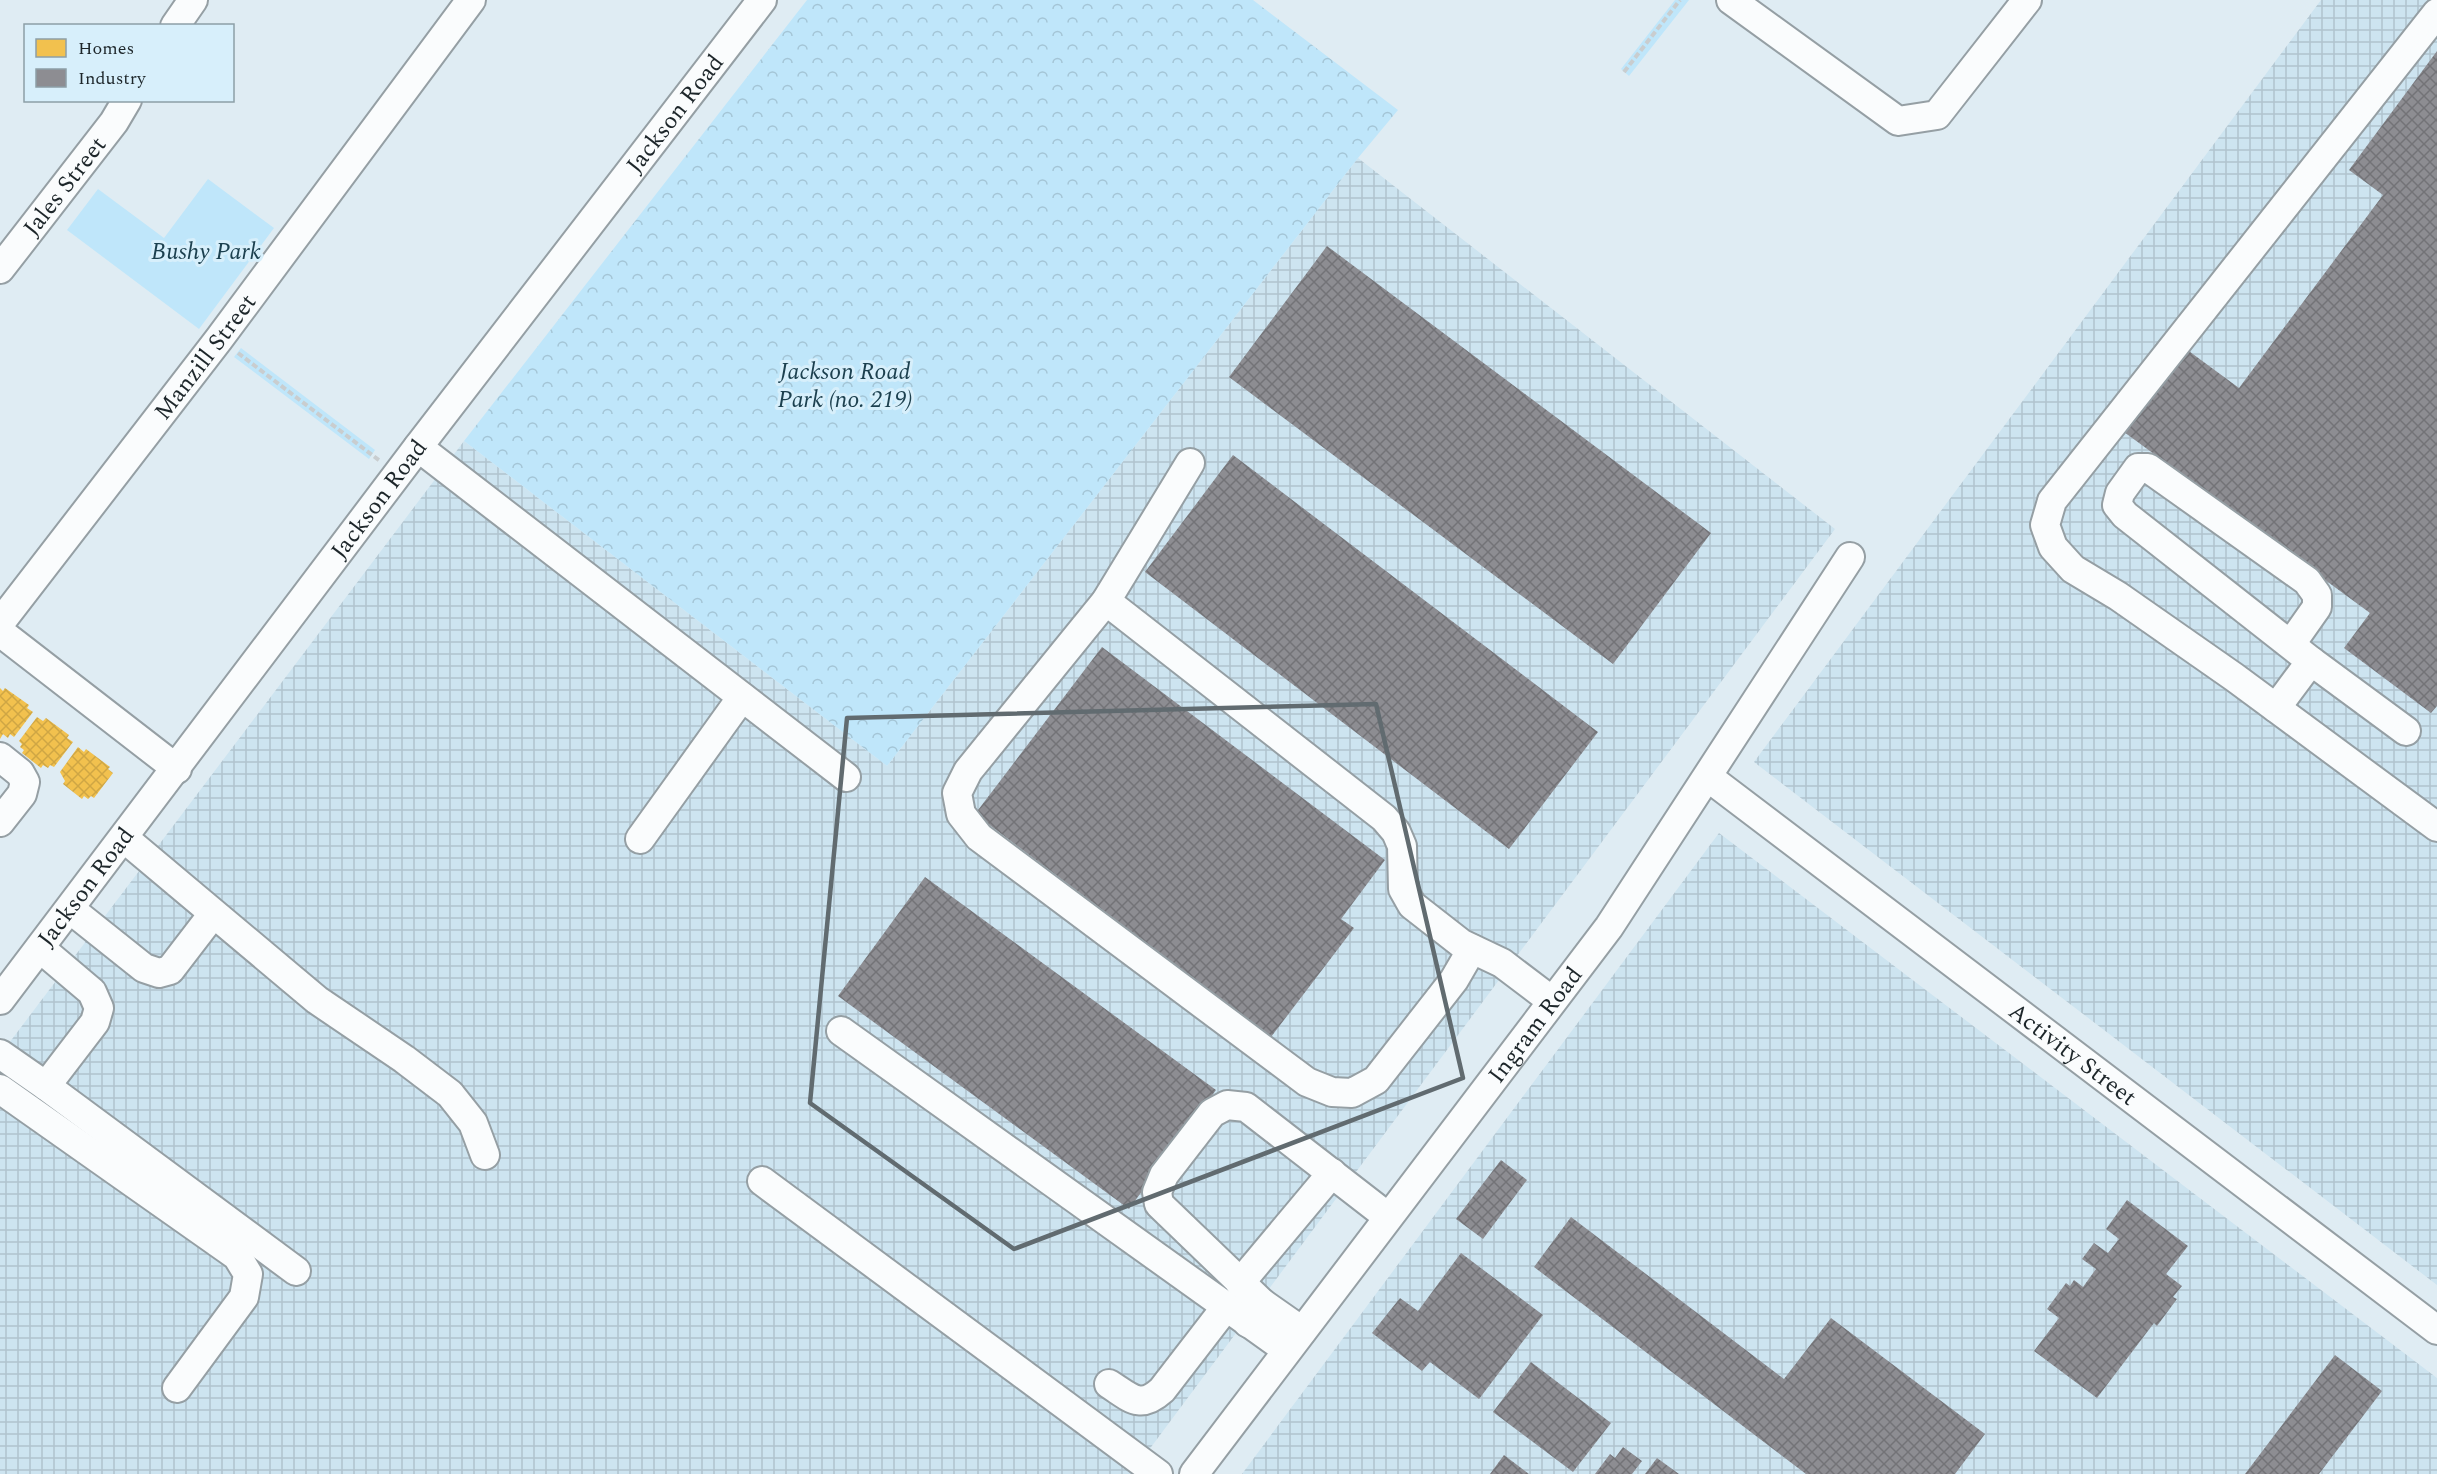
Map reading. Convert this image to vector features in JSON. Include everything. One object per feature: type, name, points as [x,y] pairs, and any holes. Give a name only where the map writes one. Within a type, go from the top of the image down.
[{"type":"street","points":[[176,24],[193,0]]},
{"type":"street","name":"Manzill Street","points":[[0,623],[219,339],[471,0]]},
{"type":"street","name":"Jackson Road","points":[[0,1000],[177,769],[418,447],[762,0]]},
{"type":"street","points":[[1731,0],[1898,121],[1937,115],[2027,0]]},
{"type":"street","points":[[2437,13],[2052,501],[2045,525],[2053,547],[2073,569],[2118,596],[2276,708],[2437,827]]},
{"type":"street","name":"Jales Street","points":[[0,269],[86,158],[126,102]]},
{"type":"street","points":[[418,447],[846,777]]},
{"type":"street","points":[[1190,463],[1106,601],[968,771],[957,793],[961,814],[979,837],[1306,1082],[1332,1092],[1352,1093],[1376,1080],[1454,980],[1472,949]]},
{"type":"street","points":[[2276,708],[2301,653],[2317,607],[2317,595],[2307,581],[2148,468],[2138,468],[2120,493],[2117,505],[2125,515],[2301,653],[2406,731]]},
{"type":"street","name":"Ingram Road","points":[[1194,1474],[1615,918],[1850,557]]},
{"type":"street","points":[[1106,601],[1384,818],[1396,832],[1402,846],[1403,889],[1412,905],[1472,949],[1502,963],[1552,1001]]},
{"type":"street","points":[[0,632],[177,769]]},
{"type":"street","points":[[640,839],[742,697]]},
{"type":"street","points":[[0,758],[20,772],[25,782],[22,794],[0,822]]},
{"type":"street","name":"Activity Street","points":[[1708,777],[2437,1330]]},
{"type":"street","points":[[124,838],[317,1000],[404,1059],[450,1094],[473,1123],[484,1155]]},
{"type":"street","points":[[70,909],[144,968],[159,973],[170,970],[213,914]]},
{"type":"street","points":[[40,948],[92,992],[99,1008],[94,1022],[46,1086]]},
{"type":"street","points":[[841,1031],[1295,1341]]},
{"type":"street","points":[[0,1054],[296,1271]]},
{"type":"street","points":[[0,1089],[237,1256],[248,1274],[244,1297],[177,1388]]},
{"type":"street","points":[[1244,1304],[1159,1204],[1157,1192],[1164,1175],[1212,1113],[1227,1105],[1246,1107],[1388,1217]]},
{"type":"street","points":[[1109,1384],[1134,1400],[1143,1402],[1153,1398],[1162,1390],[1244,1304],[1332,1173]]},
{"type":"street","points":[[762,1181],[1158,1474]]},
{"type":"path","points":[[1624,72],[1680,0]]},
{"type":"path","points":[[219,339],[398,474]]},
{"type":"highlighted area","points":[[1376,704],[1463,1078],[1014,1249],[810,1103],[847,718]]},
{"type":"shaded area","points":[[2321,0],[2437,0],[2437,1285],[1754,762]]},
{"type":"shaded area","points":[[1358,158],[1835,529],[1131,1474],[0,1474],[0,1055],[464,441],[887,766]]},
{"type":"shaded area","points":[[1719,833],[2437,1378],[2437,1474],[1242,1474]]},
{"type":"green space","name":"Jackson Road Park (no. 219)","points":[[807,0],[1253,0],[1398,110],[1358,158],[887,766],[464,441]]},
{"type":"green space","points":[[1675,0],[1689,0],[1629,76],[1621,69]]},
{"type":"green space","name":"Bushy Park","points":[[208,179],[274,228],[199,329],[67,230],[98,189],[164,238]]},
{"type":"green space","points":[[241,348],[375,450],[369,459],[234,357]]},
{"type":"building: Homes","points":[[0,688],[3,691],[5,688],[29,705],[27,708],[33,712],[14,737],[10,734],[8,738],[3,734],[0,739]]},
{"type":"building: Homes","points":[[37,717],[43,721],[46,718],[69,735],[67,738],[73,742],[54,767],[50,765],[48,768],[43,765],[41,768],[22,753],[24,750],[20,747],[22,744],[19,741]]},
{"type":"building: Homes","points":[[78,747],[84,752],[86,749],[110,767],[108,769],[113,773],[94,798],[91,796],[88,799],[84,796],[82,799],[63,784],[65,781],[60,772]]},
{"type":"building: Industry","points":[[2437,51],[2437,706],[2431,713],[2344,648],[2370,613],[2120,429],[2182,346],[2239,388],[2383,195],[2349,170]]},
{"type":"building: Industry","points":[[1327,246],[1711,533],[1613,664],[1229,377]]},
{"type":"building: Industry","points":[[1233,455],[1598,732],[1509,849],[1145,572]]},
{"type":"building: Industry","points":[[1102,647],[1385,860],[1341,919],[1354,928],[1271,1037],[975,814]]},
{"type":"building: Industry","points":[[925,877],[1216,1090],[1129,1209],[838,996]]},
{"type":"building: Industry","points":[[1501,1160],[1527,1180],[1483,1239],[1456,1219]]},
{"type":"building: Industry","points":[[2127,1200],[2188,1246],[2166,1274],[2182,1286],[2173,1297],[2177,1299],[2157,1326],[2154,1323],[2097,1398],[2034,1351],[2059,1318],[2047,1309],[2066,1283],[2070,1286],[2074,1280],[2083,1287],[2096,1269],[2082,1259],[2094,1243],[2108,1253],[2119,1239],[2106,1229]]},
{"type":"building: Industry","points":[[1571,1217],[1784,1379],[1831,1318],[1985,1434],[1955,1474],[1806,1474],[1534,1267]]},
{"type":"building: Industry","points":[[1461,1253],[1543,1315],[1479,1399],[1430,1362],[1422,1371],[1372,1333],[1400,1298],[1418,1311]]},
{"type":"building: Industry","points":[[2335,1355],[2382,1391],[2319,1474],[2245,1474]]},
{"type":"building: Industry","points":[[1531,1362],[1611,1423],[1573,1472],[1493,1412]]},
{"type":"building: Industry","points":[[1623,1447],[1642,1461],[1632,1474],[1595,1474],[1610,1454],[1615,1458]]},
{"type":"building: Industry","points":[[1504,1455],[1529,1474],[1490,1474]]},
{"type":"building: Industry","points":[[1657,1458],[1679,1474],[1645,1474]]}]
